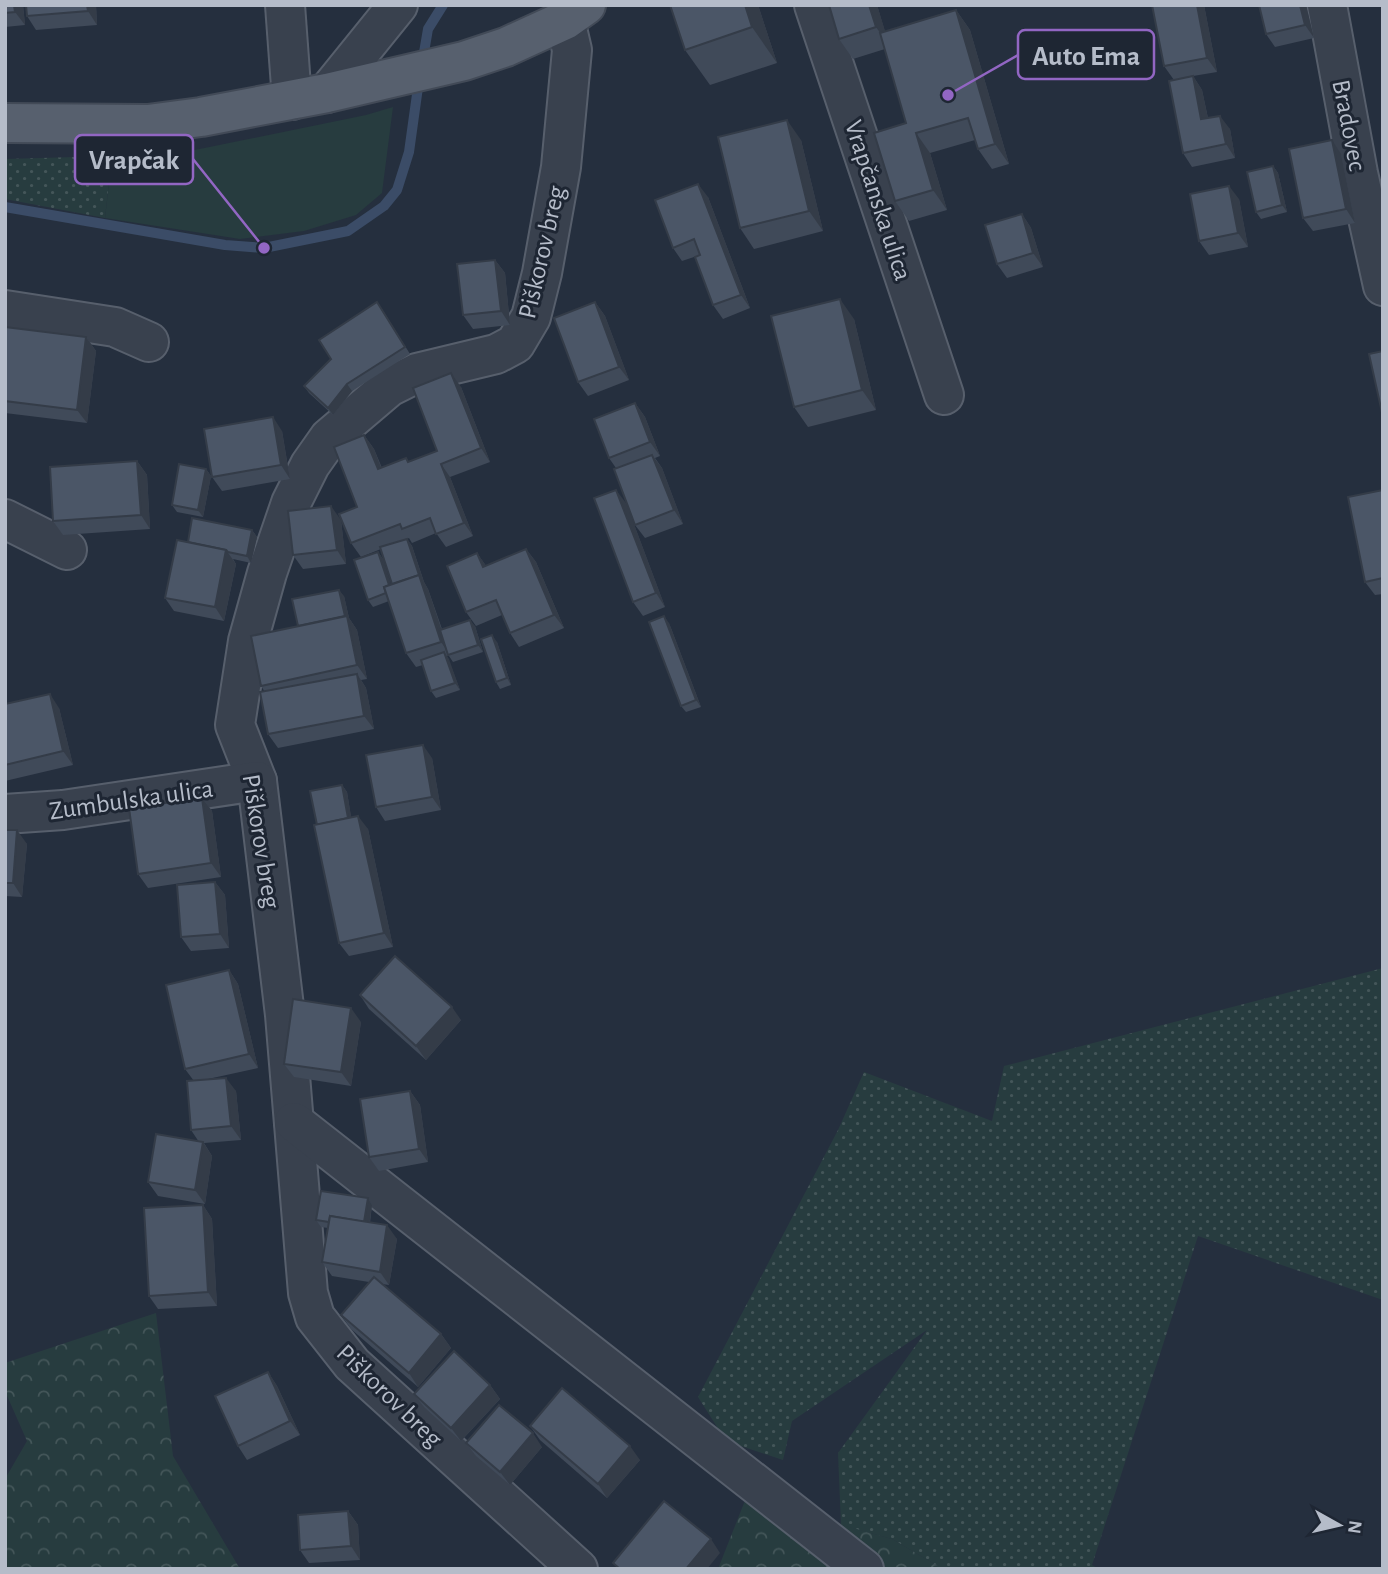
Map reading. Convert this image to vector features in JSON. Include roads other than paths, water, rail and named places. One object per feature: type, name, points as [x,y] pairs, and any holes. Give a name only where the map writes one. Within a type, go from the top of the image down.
[{"type":"main road","points":[[5,123],[148,124],[310,97],[438,67],[506,47],[576,13]]},
{"type":"street","points":[[285,5],[310,97]]},
{"type":"street","points":[[310,97],[398,5]]},
{"type":"street","name":"Vrapčanska ulica","points":[[814,5],[944,395]]},
{"type":"street","name":"Bradovec","points":[[1327,5],[1358,173],[1383,286]]},
{"type":"street","name":"Piškorov breg","points":[[576,13],[561,167],[542,273],[531,317],[515,344],[496,354],[417,373],[389,387],[329,438],[310,465],[291,503],[267,573],[248,641],[235,724],[257,782],[285,1015],[308,1293],[316,1317],[352,1364],[578,1569]]},
{"type":"street","points":[[5,310],[115,327],[149,342]]},
{"type":"street","points":[[5,519],[67,550]]},
{"type":"street","name":"Zumbulska ulica","points":[[5,814],[63,810],[257,782]]},
{"type":"street","points":[[294,1122],[864,1569]]},
{"type":"waterway","points":[[422,64],[428,29],[443,5]]},
{"type":"waterway","points":[[5,207],[225,245],[264,248],[348,231],[384,206],[397,190],[409,152],[419,80]]},
{"type":"place","name":"Auto Ema","points":[[948,95]]},
{"type":"place","name":"Vrapčak","points":[[264,248]]}]
